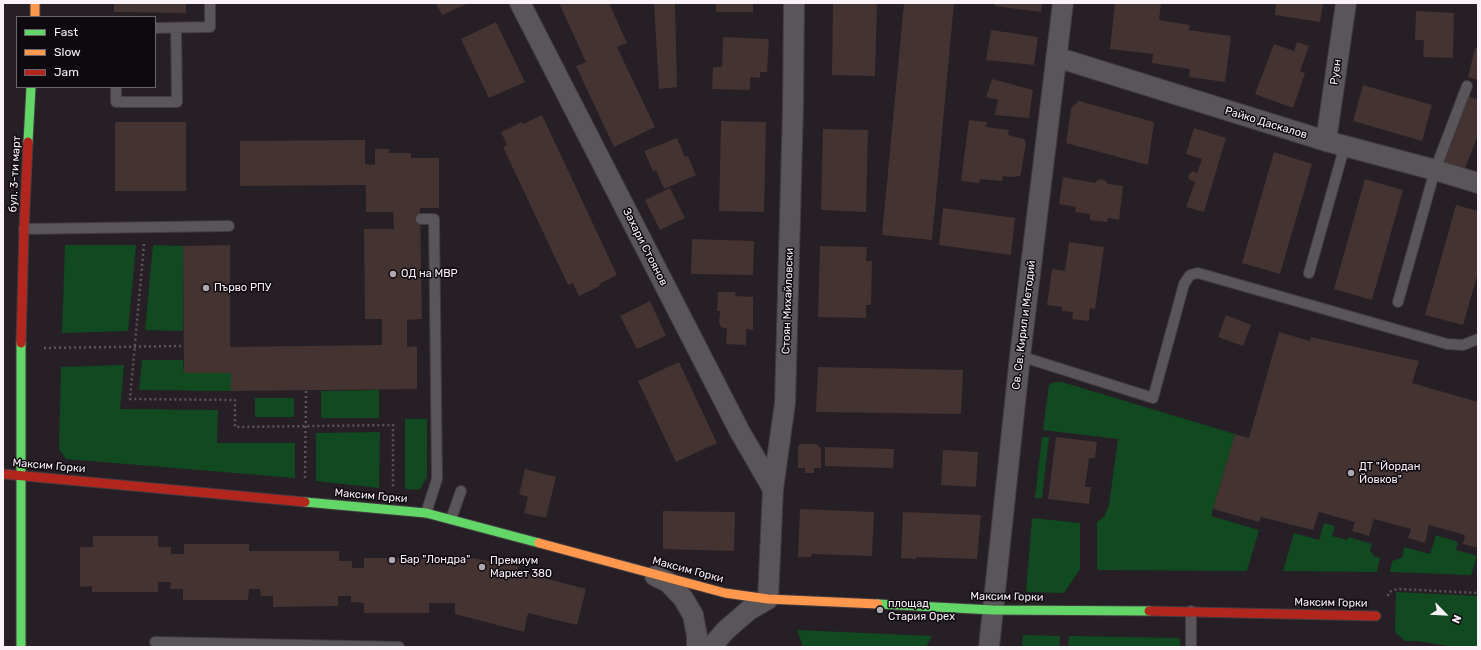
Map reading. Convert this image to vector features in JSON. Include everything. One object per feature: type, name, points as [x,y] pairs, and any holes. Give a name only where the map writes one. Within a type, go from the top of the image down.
[{"type":"street","points":[[35,16],[36,3]]},
{"type":"street","name":"Захари Стоянов","points":[[520,3],[740,432],[773,489]]},
{"type":"street","name":"Стоян Михайловски","points":[[768,599],[773,489],[785,403],[793,107],[794,3]]},
{"type":"street","name":"Св. Св. Кирил и Методий","points":[[989,647],[1020,356],[1063,3]]},
{"type":"street","name":"Руен","points":[[1326,141],[1346,3]]},
{"type":"street","name":"Райко Даскалов","points":[[1056,57],[1326,141],[1345,145],[1478,183]]},
{"type":"street","name":"бул. 3-ти март","points":[[22,647],[21,349],[24,229],[31,88]]},
{"type":"street","name":"Максим Горки","points":[[3,474],[426,513],[725,593],[768,599],[993,610],[1191,611],[1376,616]]},
{"type":"street","points":[[648,572],[668,582],[683,598],[693,615],[697,636],[697,647]]},
{"type":"street","points":[[711,647],[726,630],[749,610],[768,599]]},
{"type":"lane","points":[[156,28],[210,27],[210,3]]},
{"type":"lane","points":[[116,88],[116,102],[177,102],[176,28]]},
{"type":"lane","points":[[1398,302],[1435,170],[1467,86]]},
{"type":"lane","points":[[1309,273],[1345,145]]},
{"type":"lane","points":[[421,219],[434,219],[437,479],[426,513]]},
{"type":"lane","points":[[24,229],[229,226]]},
{"type":"lane","points":[[1020,356],[1153,398],[1184,284],[1190,275],[1198,273],[1447,344],[1463,346],[1478,339]]},
{"type":"lane","points":[[451,520],[461,491]]},
{"type":"lane","points":[[1191,611],[1191,647]]},
{"type":"lane","points":[[155,642],[242,646],[399,647]]},
{"type":"path","points":[[146,227],[130,399],[235,400],[235,427],[393,425],[393,510]]},
{"type":"path","points":[[21,349],[183,346]]},
{"type":"path","points":[[305,502],[306,391]]},
{"type":"path","points":[[1376,616],[1383,617],[1389,592],[1397,589],[1478,593]]},
{"type":"green space","points":[[65,245],[136,245],[128,331],[62,333]]},
{"type":"green space","points":[[153,245],[183,246],[183,331],[145,330]]},
{"type":"green space","points":[[142,360],[183,360],[184,373],[231,373],[231,391],[139,390]]},
{"type":"green space","points":[[124,365],[120,409],[218,410],[217,443],[295,443],[295,478],[66,459],[59,449],[61,367]]},
{"type":"green space","points":[[1062,382],[1235,434],[1211,516],[1259,530],[1247,571],[1097,570],[1097,522],[1104,517],[1109,505],[1118,439],[1043,430],[1049,384]]},
{"type":"green space","points":[[379,390],[379,418],[321,418],[321,391]]},
{"type":"green space","points":[[255,398],[294,398],[294,417],[255,417]]},
{"type":"green space","points":[[405,419],[427,419],[427,477],[421,488],[417,490],[405,489]]},
{"type":"green space","points":[[380,432],[379,488],[316,481],[316,433]]},
{"type":"green space","points":[[1042,437],[1049,437],[1042,498],[1035,498]]},
{"type":"green space","points":[[1032,518],[1080,523],[1080,569],[1064,593],[1026,592]]},
{"type":"green space","points":[[1324,523],[1335,526],[1332,536],[1347,540],[1349,537],[1372,544],[1370,550],[1374,556],[1380,558],[1377,572],[1283,571],[1294,533],[1319,540]]},
{"type":"green space","points":[[1436,535],[1458,542],[1456,550],[1477,556],[1471,575],[1390,572],[1392,561],[1402,558],[1404,547],[1430,554]]},
{"type":"green space","points":[[1396,592],[1478,596],[1478,647],[1454,647],[1417,641],[1405,641],[1395,632]]},
{"type":"green space","points":[[797,630],[932,636],[926,647],[803,647]]},
{"type":"green space","points":[[1023,635],[1060,636],[1059,647],[1022,647]]},
{"type":"green space","points":[[1069,636],[1180,638],[1180,647],[1068,647]]},
{"type":"building","points":[[114,3],[186,3],[186,13],[114,12]]},
{"type":"building","points":[[436,3],[469,3],[442,15]]},
{"type":"building","points":[[559,3],[609,3],[627,43],[617,47],[655,127],[614,147],[576,66],[586,62]]},
{"type":"building","points":[[654,3],[675,3],[677,87],[659,89]]},
{"type":"building","points":[[716,3],[753,3],[753,12],[716,12]]},
{"type":"building","points":[[833,3],[877,3],[875,76],[832,75]]},
{"type":"building","points":[[904,3],[954,3],[932,240],[882,235]]},
{"type":"building","points":[[995,3],[1042,3],[1041,12],[995,6]]},
{"type":"building","points":[[1115,3],[1161,3],[1159,20],[1190,25],[1189,30],[1231,36],[1225,82],[1189,77],[1190,69],[1152,63],[1153,54],[1110,49]]},
{"type":"building","points":[[1276,3],[1323,3],[1320,22],[1275,15]]},
{"type":"building","points":[[1416,11],[1454,13],[1453,58],[1423,57],[1424,40],[1415,40]]},
{"type":"building","points":[[496,22],[525,82],[489,98],[461,39]]},
{"type":"building","points":[[991,30],[1038,37],[1034,65],[986,60]]},
{"type":"building","points":[[723,37],[769,39],[767,72],[760,72],[760,78],[750,77],[750,90],[712,89],[713,67],[722,67]]},
{"type":"building","points":[[1297,42],[1309,46],[1300,71],[1305,73],[1293,108],[1255,94],[1274,44],[1294,51]]},
{"type":"building","points":[[1475,48],[1478,49],[1478,80],[1468,77]]},
{"type":"building","points":[[992,79],[1033,90],[1029,118],[995,115],[998,100],[986,97]]},
{"type":"building","points":[[1363,85],[1432,105],[1422,141],[1353,121]]},
{"type":"building","points":[[1469,96],[1478,100],[1478,135],[1464,171],[1444,163]]},
{"type":"building","points":[[1079,101],[1154,122],[1148,165],[1066,143],[1071,108]]},
{"type":"building","points":[[542,115],[617,275],[599,284],[600,286],[579,296],[573,283],[568,285],[503,147],[507,145],[501,132]]},
{"type":"building","points":[[969,120],[987,122],[986,127],[1009,130],[1008,135],[1024,139],[1026,143],[1020,176],[1003,176],[1002,181],[980,179],[979,183],[961,181]]},
{"type":"building","points":[[721,121],[766,122],[764,212],[719,211]]},
{"type":"building","points":[[115,122],[186,122],[186,191],[115,191]]},
{"type":"building","points":[[1194,128],[1226,138],[1204,212],[1186,207],[1195,182],[1190,180],[1188,177],[1193,171],[1197,173],[1202,159],[1186,154]]},
{"type":"building","points":[[823,129],[868,130],[866,212],[821,210]]},
{"type":"building","points":[[677,138],[685,157],[688,156],[696,175],[664,189],[656,170],[653,171],[644,151]]},
{"type":"building","name":"ОД на МВР","points":[[365,140],[365,164],[375,165],[375,149],[389,149],[389,153],[411,153],[411,158],[439,158],[439,208],[420,208],[422,319],[407,320],[407,347],[417,346],[417,389],[231,391],[231,373],[184,373],[183,246],[230,245],[230,347],[382,345],[382,319],[365,319],[364,229],[394,229],[393,212],[366,212],[366,185],[240,186],[240,141]]},
{"type":"building","points":[[1274,152],[1312,164],[1280,274],[1242,263]]},
{"type":"building","points":[[1063,177],[1095,183],[1099,179],[1105,180],[1108,184],[1123,186],[1119,220],[1108,218],[1107,222],[1090,220],[1090,214],[1075,212],[1076,207],[1059,204]]},
{"type":"building","points":[[1365,179],[1403,190],[1372,300],[1334,289]]},
{"type":"building","points":[[670,188],[685,218],[660,230],[645,200]]},
{"type":"building","points":[[1456,205],[1478,211],[1478,273],[1463,325],[1425,315]]},
{"type":"building","points":[[943,208],[1015,218],[1011,255],[939,245]]},
{"type":"building","points":[[692,239],[754,241],[753,275],[691,274]]},
{"type":"building","points":[[1069,242],[1104,247],[1095,309],[1090,308],[1089,321],[1072,319],[1073,312],[1062,311],[1062,307],[1047,305],[1052,269],[1065,271]]},
{"type":"building","points":[[820,246],[867,247],[866,261],[872,261],[871,305],[866,305],[866,318],[818,317]]},
{"type":"building","points":[[718,292],[736,292],[735,296],[753,297],[753,330],[746,329],[746,345],[726,344],[727,329],[721,327],[719,322],[720,311],[717,311]]},
{"type":"building","points":[[650,301],[666,336],[637,349],[620,316]]},
{"type":"building","points":[[1226,315],[1251,325],[1243,346],[1218,337]]},
{"type":"building","name":"ДТ \"Йордан Йовков\"","points":[[1279,332],[1310,341],[1311,337],[1419,361],[1412,383],[1478,402],[1478,548],[1463,544],[1465,535],[1429,525],[1425,543],[1408,538],[1411,529],[1374,519],[1369,536],[1352,531],[1355,522],[1319,512],[1313,530],[1261,517],[1259,522],[1213,509],[1235,434],[1249,438]]},
{"type":"building","points":[[679,362],[717,443],[676,462],[638,381]]},
{"type":"building","points":[[818,367],[963,370],[961,414],[816,412]]},
{"type":"building","points":[[1056,437],[1097,442],[1095,458],[1089,458],[1085,487],[1091,487],[1089,504],[1048,499]]},
{"type":"building","points":[[800,444],[816,444],[821,448],[821,468],[814,468],[814,473],[805,473],[805,468],[798,468],[798,447]]},
{"type":"building","points":[[825,447],[894,449],[893,468],[825,466]]},
{"type":"building","points":[[943,450],[978,452],[976,487],[941,485]]},
{"type":"building","points":[[525,469],[556,477],[546,518],[524,513],[528,497],[519,494]]},
{"type":"building","points":[[800,509],[874,512],[872,556],[812,554],[811,557],[798,557]]},
{"type":"building","points":[[663,511],[735,512],[734,551],[663,549]]},
{"type":"building","points":[[903,512],[981,515],[977,559],[901,558]]},
{"type":"building","points":[[93,536],[158,536],[158,547],[171,547],[171,554],[184,554],[184,544],[249,544],[249,551],[339,551],[339,561],[352,561],[352,568],[364,568],[364,558],[429,558],[429,562],[443,563],[445,558],[454,555],[519,566],[517,571],[586,589],[577,625],[528,613],[524,632],[455,614],[455,603],[429,603],[429,613],[364,613],[364,603],[351,602],[351,596],[338,596],[338,606],[273,607],[273,596],[261,596],[260,589],[249,589],[248,600],[183,600],[183,589],[170,589],[171,582],[158,582],[158,592],[92,592],[92,586],[80,587],[80,547],[93,547]]},
{"type":"traffic: fast","points":[[28,142],[31,88]]},
{"type":"traffic: fast","points":[[21,343],[21,647]]},
{"type":"traffic: fast","points":[[305,502],[426,513],[539,543]]},
{"type":"traffic: fast","points":[[878,604],[993,610],[1149,611]]},
{"type":"traffic: slow","points":[[35,3],[35,16]]},
{"type":"traffic: slow","points":[[539,543],[725,593],[768,599],[878,604]]},
{"type":"traffic: jam","points":[[21,343],[28,142]]},
{"type":"traffic: jam","points":[[3,474],[305,502]]},
{"type":"traffic: jam","points":[[1149,611],[1376,616]]},
{"type":"place","name":"ОД на МВР","points":[[393,274]]},
{"type":"place","name":"Първо РПУ","points":[[206,288]]},
{"type":"place","name":"ДТ \"Йордан Йовков\"","points":[[1351,473]]},
{"type":"place","name":"Бар \"Лондра\"","points":[[392,560]]},
{"type":"place","name":"Премиум Маркет 380","points":[[482,567]]},
{"type":"place","name":"площад Стария Орех","points":[[880,610]]}]
